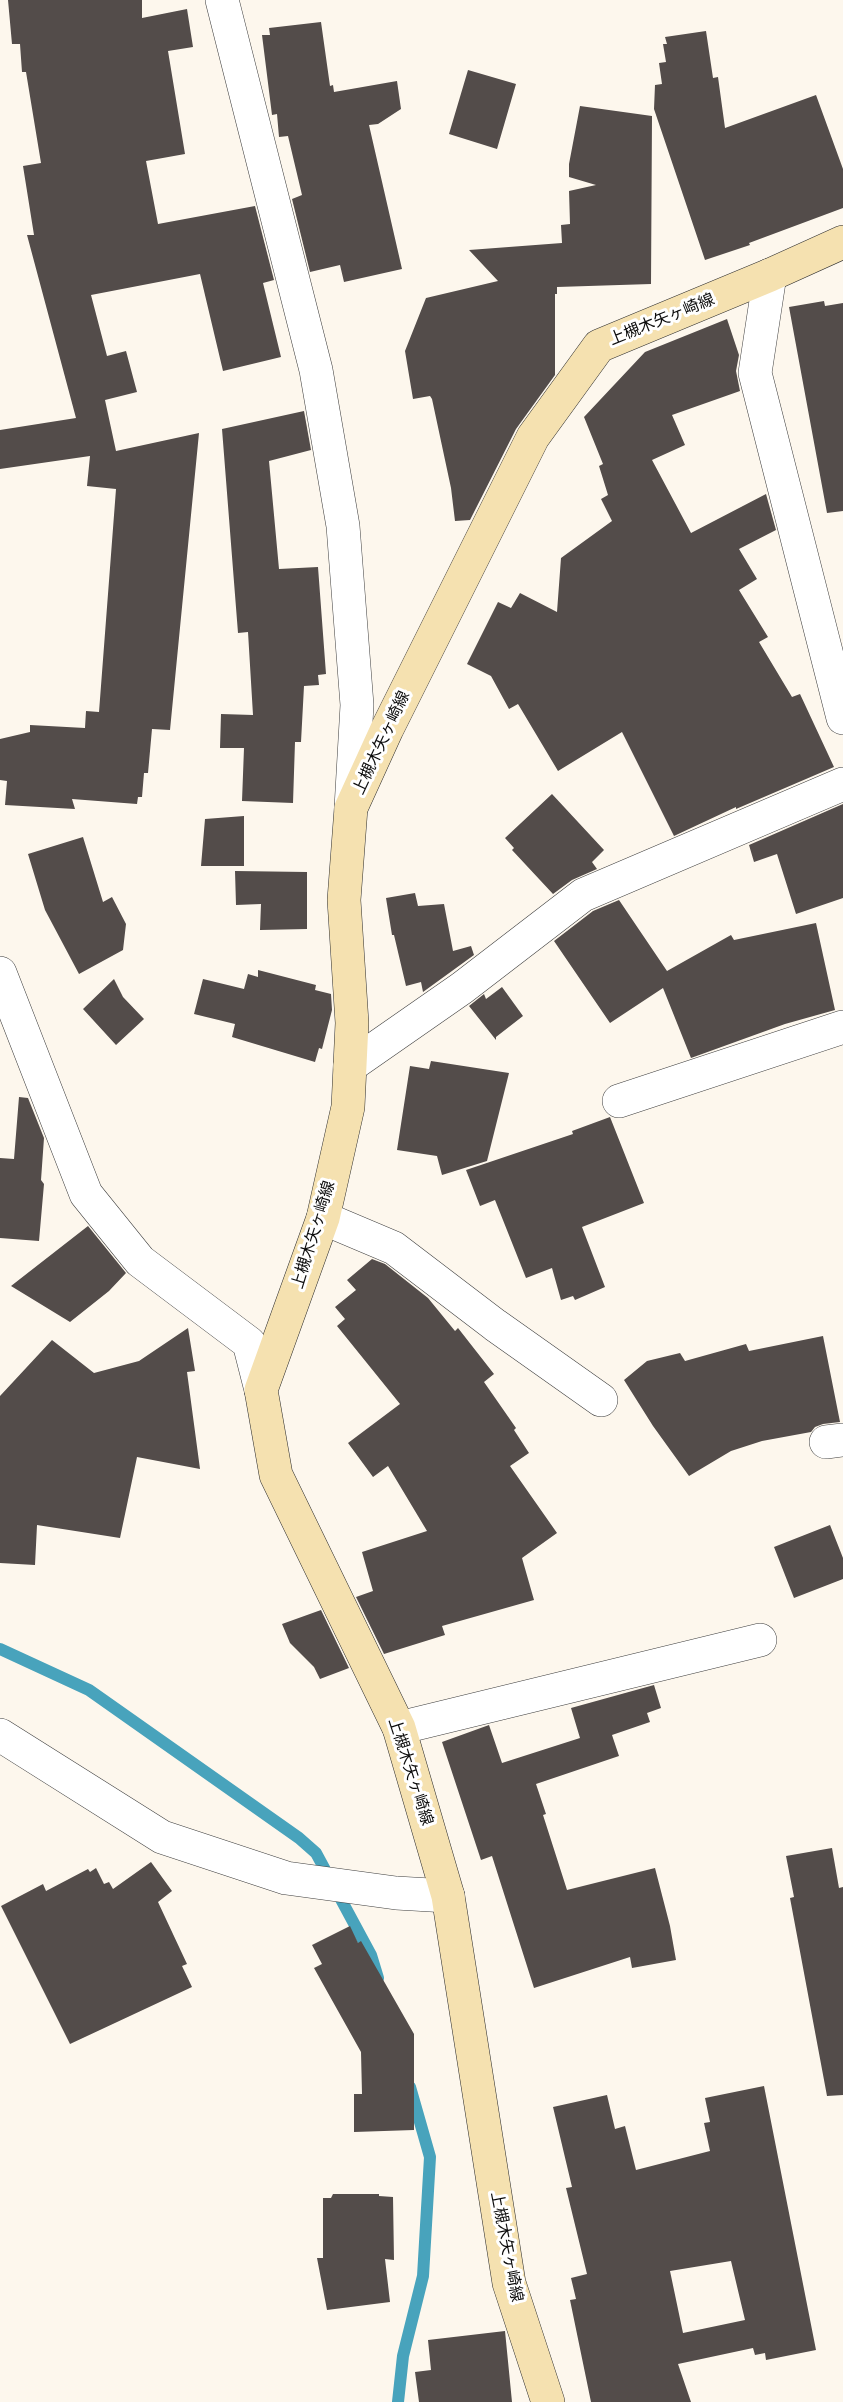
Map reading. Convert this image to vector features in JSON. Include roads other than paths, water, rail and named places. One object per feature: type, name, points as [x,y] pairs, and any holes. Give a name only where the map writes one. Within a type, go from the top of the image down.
[{"type":"main road","name":"上槻木矢ヶ崎線","points":[[548,2402],[509,2283],[448,1896],[399,1728],[276,1475],[261,1390],[323,1218],[348,1107],[352,1023],[344,900],[351,808],[387,729],[533,436],[599,346],[843,242]]},
{"type":"street","points":[[222,0],[316,370],[343,526],[357,705],[351,808]]},
{"type":"street","points":[[770,275],[755,373],[843,718]]},
{"type":"street","points":[[350,1066],[462,987],[584,895],[843,784]]},
{"type":"street","points":[[0,973],[86,1194],[140,1261],[249,1343],[261,1390]]},
{"type":"street","points":[[619,1101],[843,1027]]},
{"type":"street","points":[[323,1218],[394,1248],[495,1325],[602,1400]]},
{"type":"street","points":[[399,1728],[760,1640]]},
{"type":"street","points":[[0,1735],[162,1837],[286,1878],[396,1893],[448,1896]]},
{"type":"waterway","points":[[0,1649],[89,1690],[299,1838],[316,1853],[371,1955],[378,1978]]},
{"type":"waterway","points":[[398,2402],[403,2356],[423,2276],[430,2157],[410,2087]]}]
